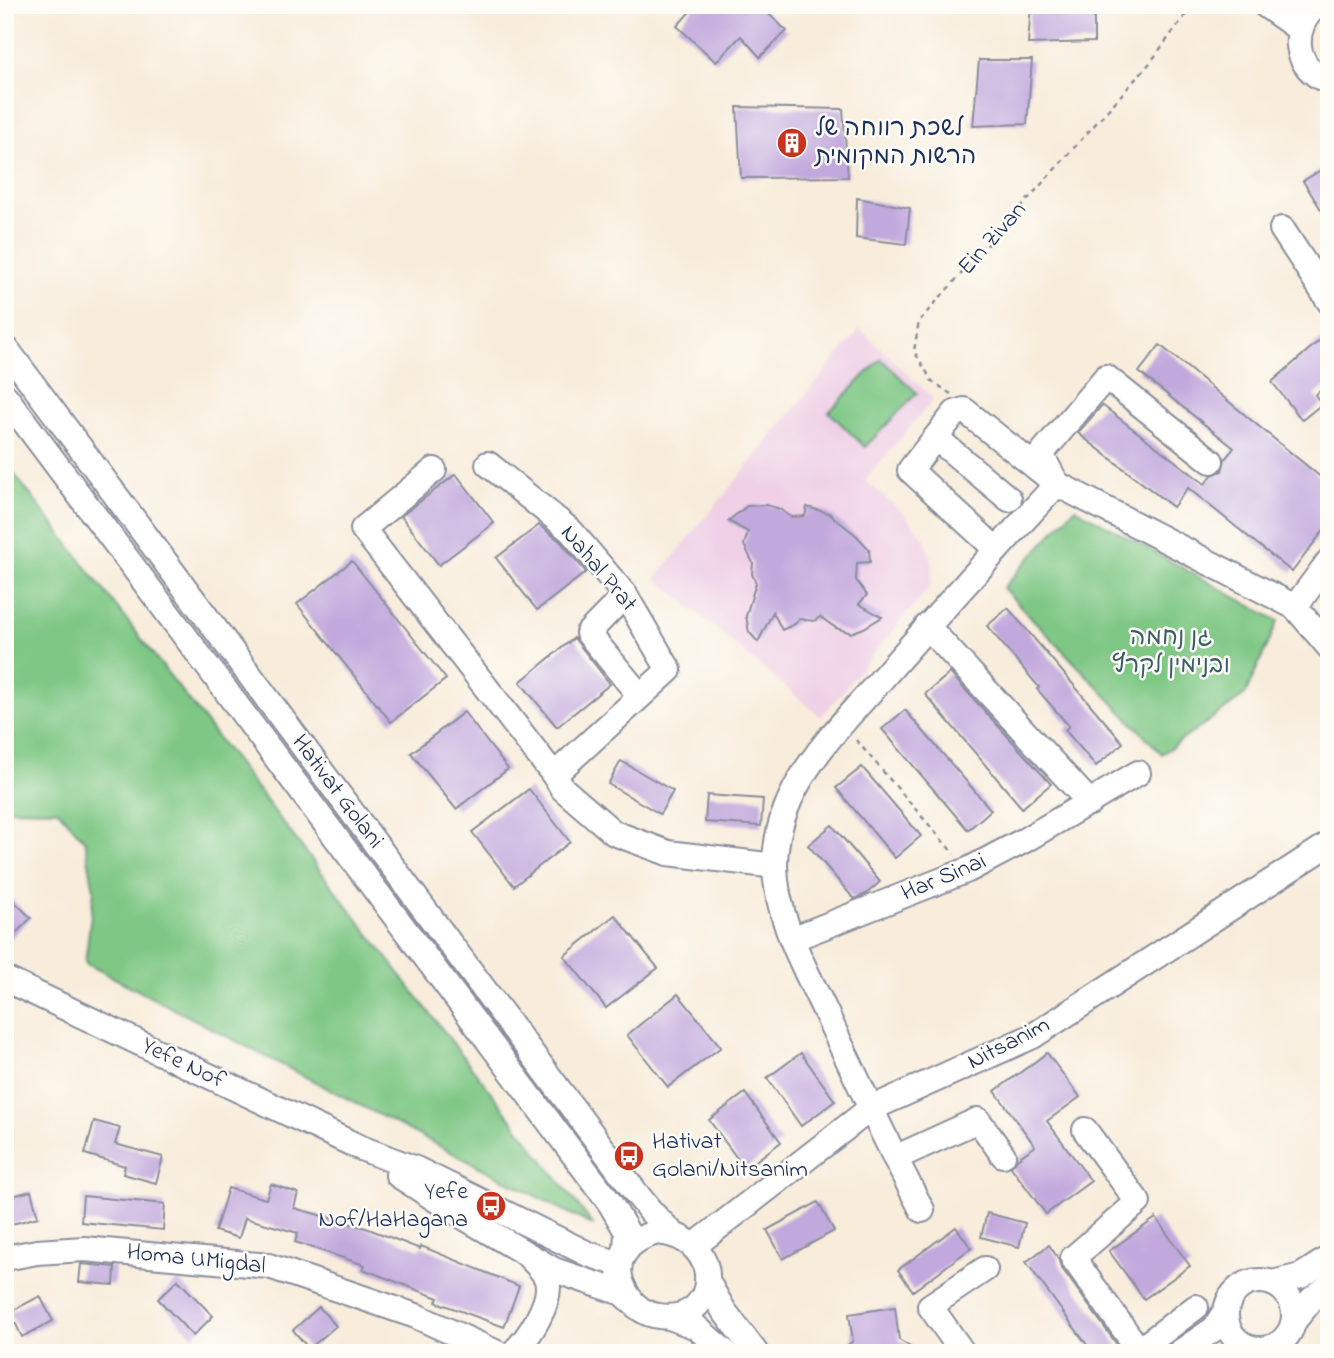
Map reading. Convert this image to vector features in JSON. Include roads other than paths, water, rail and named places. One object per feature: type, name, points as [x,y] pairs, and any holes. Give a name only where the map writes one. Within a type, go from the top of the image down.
[{"type":"street","points":[[1265,5],[1299,29]]},
{"type":"street","points":[[1317,6],[1305,16],[1299,29],[1298,44],[1301,57],[1309,69],[1329,81]]},
{"type":"street","points":[[1282,229],[1329,301]]},
{"type":"street","name":"Hativat Golani","points":[[5,347],[636,1193],[652,1213],[684,1240]]},
{"type":"street","points":[[1057,484],[1041,454],[1106,377],[1211,461]]},
{"type":"street","name":"Hativat Golani","points":[[5,396],[610,1203],[627,1232],[623,1256]]},
{"type":"street","points":[[997,550],[910,470],[955,413],[964,410],[1057,484],[1295,607],[1329,647]]},
{"type":"street","points":[[936,438],[1009,499]]},
{"type":"street","name":"Nahal Prat","points":[[488,464],[571,531],[625,595],[669,670],[554,775]]},
{"type":"street","points":[[434,470],[363,529],[563,789],[614,833],[668,853],[775,866]]},
{"type":"street","points":[[922,1210],[870,1109],[792,939],[780,904],[775,866],[778,832],[794,790],[815,757],[928,626],[1057,484]]},
{"type":"street","points":[[1295,607],[1329,561]]},
{"type":"street","points":[[625,595],[588,633],[640,696]]},
{"type":"street","points":[[928,626],[1090,803]]},
{"type":"street","name":"Har Sinai","points":[[792,939],[968,870],[1090,803],[1138,773]]},
{"type":"street","name":"Nitsanim","points":[[684,1240],[870,1109],[1033,1036],[1329,844]]},
{"type":"street","name":"Yefe Nof","points":[[5,979],[361,1148],[416,1169],[588,1254],[612,1262],[623,1256]]},
{"type":"street","points":[[895,1158],[978,1120],[1003,1155]]},
{"type":"street","points":[[1085,1130],[1138,1202],[1073,1258],[1140,1351],[1196,1307]]},
{"type":"street","name":"Yefe Nof","points":[[361,1148],[454,1212],[527,1255],[554,1270],[622,1293],[631,1301]]},
{"type":"street","points":[[672,1318],[684,1315],[695,1307],[705,1294],[705,1262],[684,1240],[658,1232],[642,1236],[623,1256],[621,1284],[631,1301],[652,1315],[672,1318],[696,1327],[726,1353]]},
{"type":"street","name":"Homa UMigdal","points":[[5,1258],[37,1252],[84,1249],[269,1266],[416,1316],[497,1353]]},
{"type":"street","points":[[525,1348],[548,1292],[543,1273],[527,1255]]},
{"type":"street","points":[[1179,1353],[1214,1329],[1226,1310],[1229,1299],[1245,1284],[1255,1281],[1286,1282],[1329,1258]]},
{"type":"street","points":[[963,1353],[930,1306],[985,1269]]},
{"type":"street","points":[[707,1281],[724,1311],[756,1353]]},
{"type":"street","points":[[1272,1283],[1291,1300],[1294,1321]]},
{"type":"street","points":[[543,1309],[563,1294],[594,1285]]},
{"type":"street","points":[[1226,1310],[1229,1329],[1239,1349],[1263,1349],[1283,1340],[1312,1299],[1329,1286]]},
{"type":"place","name":"לשכת רווחה של הרשות המקומית","points":[[792,143]]},
{"type":"place","name":"Hativat Golani/Nitsanim","points":[[629,1156]]},
{"type":"place","name":"Yefe Nof/HaHagana","points":[[491,1206]]},
{"type":"park label","name":"גן נחמה ובנימין לקרץ","points":[[1171,652]]}]
